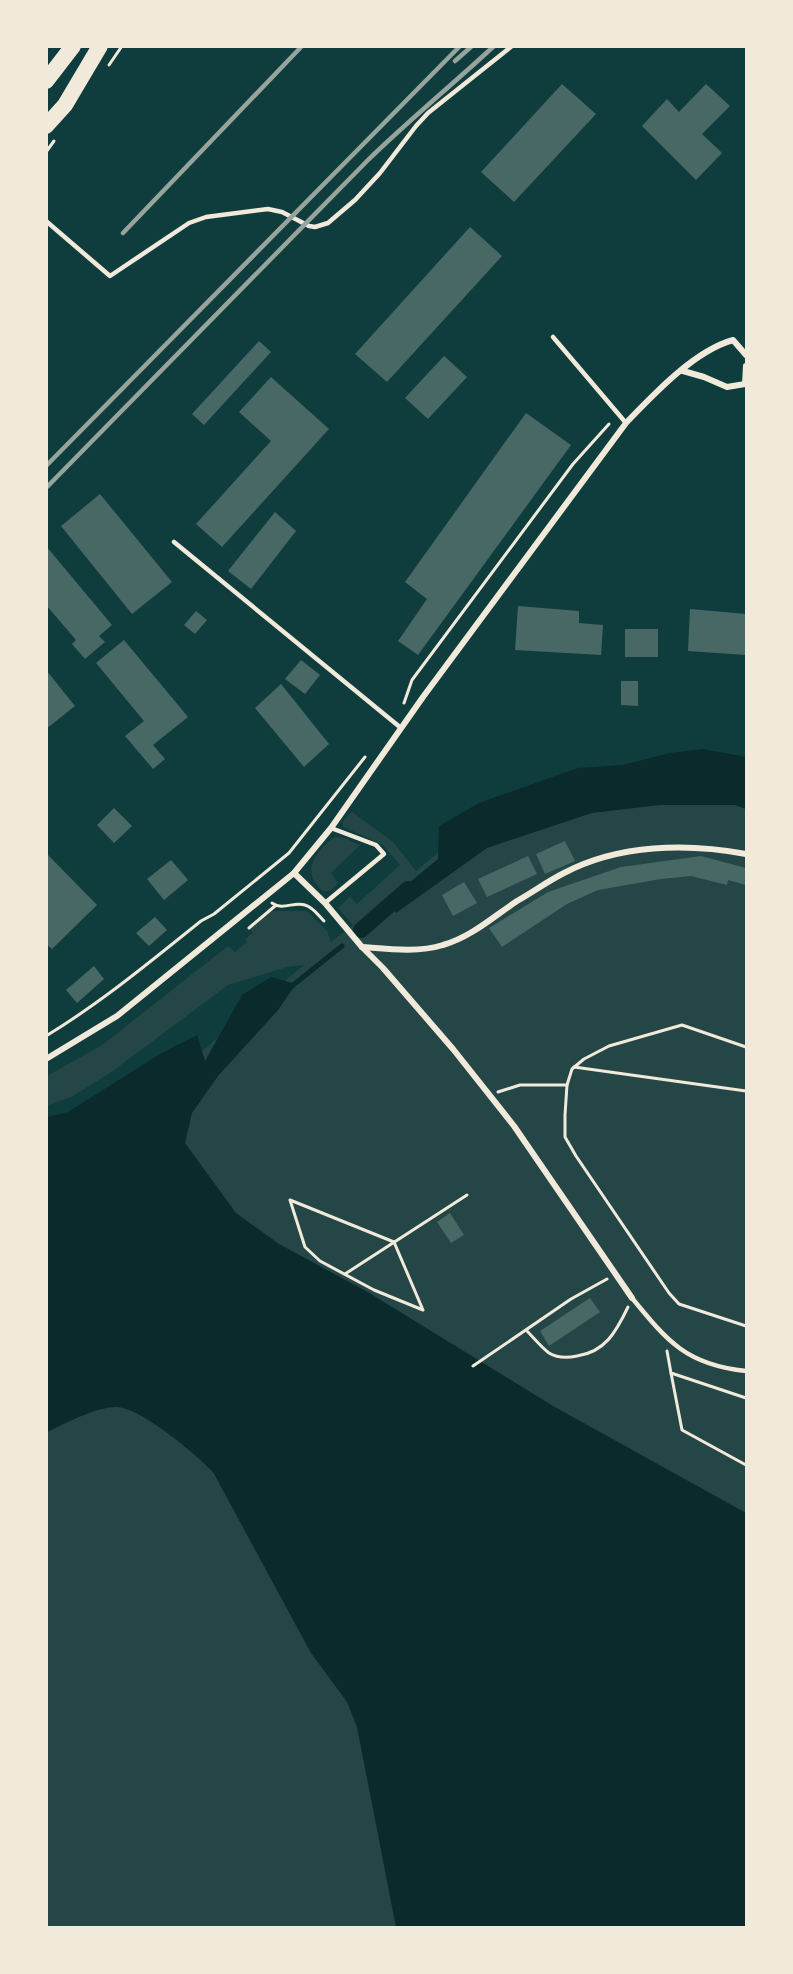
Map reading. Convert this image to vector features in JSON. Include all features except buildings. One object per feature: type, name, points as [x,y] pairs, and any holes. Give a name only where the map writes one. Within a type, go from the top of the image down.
[{"type":"highway","points":[[46,81],[73,46]]},
{"type":"highway","points":[[46,126],[65,105],[100,46]]},
{"type":"street","points":[[46,1059],[117,1016],[294,873],[331,828],[401,728],[626,423],[660,388],[716,345],[733,340],[747,355]]},
{"type":"street","points":[[682,371],[727,387],[744,384],[747,366]]},
{"type":"street","points":[[362,947],[409,950],[441,946],[464,938],[565,872],[604,857],[684,846],[717,848],[747,854]]},
{"type":"street","points":[[294,873],[325,903],[383,968],[514,1126],[632,1298]]},
{"type":"lane","points":[[46,221],[110,276],[189,224],[206,218],[268,209],[282,212],[309,226],[328,224],[380,173],[428,113],[512,46]]},
{"type":"lane","points":[[553,337],[626,423]]},
{"type":"lane","points":[[174,542],[401,728]]},
{"type":"lane","points":[[325,903],[384,854],[376,845],[331,828]]},
{"type":"lane","points":[[632,1298],[664,1337],[690,1356],[713,1366],[747,1371]]},
{"type":"path","points":[[393,721],[403,707],[412,680],[573,464],[618,414]]},
{"type":"path","points":[[46,1036],[79,1017],[201,921],[214,914],[289,853],[365,757]]},
{"type":"path","points":[[253,882],[259,889]]},
{"type":"path","points":[[271,902],[275,906]]},
{"type":"path","points":[[249,928],[275,906],[306,905],[326,923],[335,915]]},
{"type":"path","points":[[747,1047],[682,1025],[609,1046],[584,1059],[572,1069],[567,1085],[565,1115],[565,1137],[576,1156],[669,1293],[680,1304],[747,1326]]},
{"type":"path","points":[[574,1067],[747,1091]]},
{"type":"path","points":[[490,1096],[505,1089],[520,1086],[567,1085]]},
{"type":"path","points":[[345,1274],[467,1195]]},
{"type":"path","points":[[290,1200],[394,1242],[423,1310],[374,1290],[320,1261],[305,1247],[290,1200]]},
{"type":"path","points":[[473,1366],[571,1299],[615,1274]]},
{"type":"path","points":[[526,1330],[550,1354],[567,1358],[585,1355],[602,1347],[615,1333],[632,1298]]},
{"type":"path","points":[[664,1337],[682,1430],[747,1465]]},
{"type":"path","points":[[671,1373],[747,1398]]},
{"type":"shaded area","points":[[703,749],[746,757],[746,809],[735,805],[660,805],[592,813],[487,848],[396,913],[392,907],[392,897],[438,859],[439,826],[479,803],[578,768],[623,765],[670,753]]},
{"type":"shaded area","points":[[653,783],[746,788],[746,1927],[47,1927],[47,1161],[113,1126],[304,965],[287,967],[228,985],[110,1073],[73,1096],[47,1106],[47,1076],[102,1045],[228,946],[235,952],[247,942],[245,939],[253,933],[250,929],[271,911],[307,911],[327,931],[331,942],[353,925],[338,908],[350,897],[357,904],[400,865],[383,845],[343,827],[343,821],[352,812],[393,842],[416,871],[458,836]]},
{"type":"shaded area","points":[[335,837],[345,838],[360,845],[331,873],[338,883],[330,891],[323,891],[312,877],[311,869],[316,855]]},
{"type":"shaded area","points":[[271,977],[296,984],[278,1010],[218,1076],[192,1113],[185,1143],[236,1213],[279,1244],[366,1291],[553,1406],[746,1513],[746,1927],[396,1927],[357,1727],[347,1702],[311,1653],[213,1472],[154,1423],[117,1407],[100,1409],[47,1432],[47,1117],[68,1112],[160,1054],[197,1035],[205,1061],[242,995]]},
{"type":"waterway","points":[[361,930],[408,889]]},
{"type":"waterway","points":[[292,986],[342,946]]},
{"type":"railway","points":[[123,233],[302,46]]},
{"type":"railway","points":[[46,466],[460,46]]},
{"type":"railway","points":[[455,61],[472,46]]},
{"type":"railway","points":[[46,488],[367,161],[494,46]]}]
